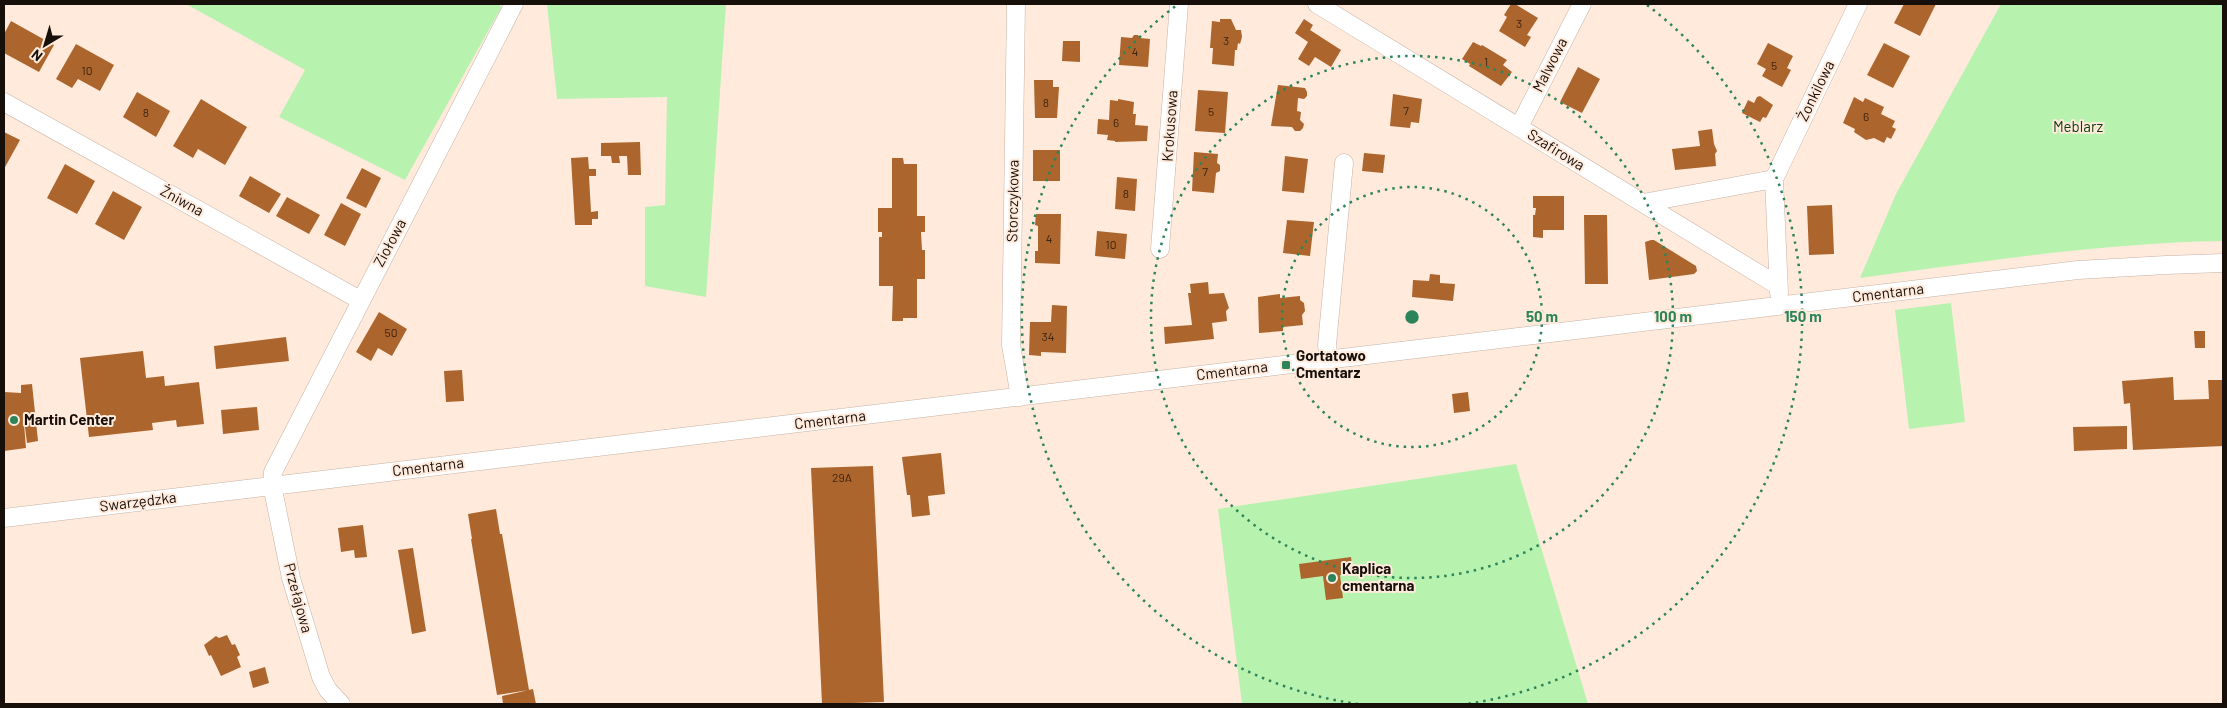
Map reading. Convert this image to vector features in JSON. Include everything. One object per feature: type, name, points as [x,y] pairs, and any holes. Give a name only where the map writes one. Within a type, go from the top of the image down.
[{"type":"street","name":"Ziołowa","points":[[272,485],[273,472],[514,4]]},
{"type":"street","name":"Storczykowa","points":[[1016,4],[1011,345],[1020,397]]},
{"type":"street","name":"Krokusowa","points":[[1160,249],[1179,4]]},
{"type":"street","name":"Szafirowa","points":[[1318,4],[1777,285]]},
{"type":"street","name":"Malwowa","points":[[1519,127],[1582,4]]},
{"type":"street","name":"Żonkilowa","points":[[1777,285],[1774,179],[1858,4]]},
{"type":"street","name":"Żniwna","points":[[4,102],[360,300]]},
{"type":"street","points":[[1329,360],[1327,345],[1344,163]]},
{"type":"street","points":[[1642,203],[1774,179]]},
{"type":"street","name":"Cmentarna","points":[[272,485],[2078,270],[2166,264],[2223,263]]},
{"type":"street","points":[[1777,285],[1781,306]]},
{"type":"street","name":"Swarzędzka","points":[[4,518],[272,485]]},
{"type":"street","name":"Przełajowa","points":[[272,485],[291,578],[321,677],[328,690],[341,704]]},
{"type":"green space","points":[[186,4],[500,4],[501,8],[405,180],[279,117],[305,70]]},
{"type":"green space","points":[[547,4],[726,4],[706,297],[645,286],[645,207],[665,205],[667,97],[557,99]]},
{"type":"green space","name":"Meblarz","points":[[2001,4],[2223,4],[2223,241],[2086,249],[1860,278],[1896,194]]},
{"type":"green space","points":[[1951,303],[1965,422],[1909,429],[1895,310]]},
{"type":"green space","points":[[1516,464],[1588,704],[1242,704],[1218,509]]},
{"type":"building","points":[[1511,4],[1515,4],[1538,18],[1527,35],[1531,37],[1525,47],[1499,31],[1507,17],[1504,15]]},
{"type":"building","points":[[1904,4],[1936,4],[1920,36],[1894,23]]},
{"type":"building","points":[[1220,19],[1231,19],[1236,30],[1241,30],[1242,37],[1240,44],[1238,43],[1237,50],[1235,50],[1234,66],[1212,64],[1213,48],[1210,48],[1212,21],[1220,22]]},
{"type":"building","points":[[1304,19],[1313,25],[1310,30],[1341,50],[1331,67],[1315,57],[1309,66],[1298,59],[1308,42],[1295,33]]},
{"type":"building","points":[[11,21],[54,45],[39,72],[4,53],[4,34]]},
{"type":"building","points":[[1134,35],[1150,39],[1148,67],[1119,65],[1121,37],[1132,38]]},
{"type":"building","points":[[1063,41],[1080,41],[1080,62],[1062,61]]},
{"type":"building","points":[[1473,42],[1482,45],[1507,60],[1503,65],[1512,72],[1501,86],[1469,66],[1470,64],[1462,59]]},
{"type":"building","points":[[1768,43],[1793,56],[1787,68],[1791,70],[1782,87],[1762,76],[1766,69],[1757,64]]},
{"type":"building","points":[[1884,43],[1910,56],[1893,88],[1867,75]]},
{"type":"building","points":[[76,44],[114,65],[100,91],[78,79],[72,88],[56,79]]},
{"type":"building","points":[[1578,67],[1600,79],[1582,113],[1560,102]]},
{"type":"building","points":[[1034,80],[1053,80],[1053,87],[1059,87],[1057,118],[1035,118]]},
{"type":"building","points":[[1278,85],[1305,88],[1307,92],[1307,96],[1304,99],[1298,98],[1297,111],[1301,112],[1300,120],[1304,124],[1300,131],[1295,131],[1292,127],[1271,126]]},
{"type":"building","points":[[1198,90],[1228,92],[1225,133],[1195,131]]},
{"type":"building","points":[[137,92],[170,111],[156,137],[123,117]]},
{"type":"building","points":[[1393,94],[1422,99],[1419,123],[1411,122],[1410,128],[1390,126]]},
{"type":"building","points":[[1760,96],[1773,105],[1766,118],[1763,117],[1760,122],[1742,113],[1748,100],[1754,103],[1757,97]]},
{"type":"building","points":[[1854,97],[1863,102],[1865,98],[1884,107],[1881,114],[1895,121],[1892,127],[1896,129],[1891,139],[1887,137],[1884,143],[1874,138],[1866,140],[1854,132],[1855,129],[1843,123]]},
{"type":"building","points":[[201,99],[247,127],[225,165],[198,149],[193,158],[173,146]]},
{"type":"building","points":[[1118,99],[1134,102],[1133,114],[1136,114],[1135,125],[1148,126],[1147,141],[1115,142],[1107,140],[1108,135],[1097,134],[1098,119],[1109,120],[1110,100],[1118,101]]},
{"type":"building","points":[[1712,129],[1717,151],[1715,154],[1716,166],[1675,170],[1672,149],[1700,146],[1698,131]]},
{"type":"building","points":[[4,132],[20,140],[4,169]]},
{"type":"building","points":[[640,142],[641,175],[628,175],[627,156],[619,156],[620,163],[612,163],[611,156],[601,156],[601,143]]},
{"type":"building","points":[[1033,150],[1060,150],[1060,181],[1033,181]]},
{"type":"building","points":[[1194,152],[1218,154],[1217,163],[1220,165],[1220,171],[1216,173],[1214,193],[1192,191]]},
{"type":"building","points":[[1364,153],[1385,155],[1383,173],[1362,171]]},
{"type":"building","points":[[1285,156],[1308,159],[1304,193],[1282,191]]},
{"type":"building","points":[[588,157],[589,169],[596,169],[596,176],[589,176],[591,212],[598,211],[598,219],[592,219],[592,225],[575,225],[571,158]]},
{"type":"building","points":[[892,158],[903,158],[904,164],[917,164],[917,216],[925,216],[925,232],[921,232],[922,250],[925,250],[925,279],[917,279],[917,318],[903,318],[903,321],[892,321],[893,286],[879,286],[879,237],[882,237],[882,232],[878,232],[878,208],[892,208]]},
{"type":"building","points":[[65,164],[95,181],[77,214],[47,198]]},
{"type":"building","points":[[362,168],[381,178],[366,208],[346,198]]},
{"type":"building","points":[[250,176],[281,194],[269,213],[239,196]]},
{"type":"building","points":[[1117,177],[1137,179],[1135,211],[1115,209]]},
{"type":"building","points":[[113,191],[142,207],[124,240],[95,224]]},
{"type":"building","points":[[1533,196],[1564,196],[1564,230],[1543,230],[1543,238],[1533,237],[1533,215],[1535,215],[1536,208],[1533,208]]},
{"type":"building","points":[[287,197],[320,215],[309,234],[276,216]]},
{"type":"building","points":[[341,203],[361,214],[345,246],[324,235]]},
{"type":"building","points":[[1832,205],[1834,254],[1809,255],[1807,206]]},
{"type":"building","points":[[1036,214],[1061,214],[1060,264],[1035,263],[1035,251],[1038,251],[1038,226],[1035,225]]},
{"type":"building","points":[[1584,215],[1607,215],[1608,284],[1585,284]]},
{"type":"building","points":[[1287,220],[1314,222],[1310,256],[1283,253]]},
{"type":"building","points":[[1097,231],[1127,234],[1125,259],[1095,256]]},
{"type":"building","points":[[1654,240],[1696,266],[1697,271],[1694,274],[1649,280],[1645,242]]},
{"type":"building","points":[[1430,274],[1440,275],[1440,283],[1455,284],[1453,301],[1412,297],[1413,280],[1429,281]]},
{"type":"building","points":[[1208,282],[1209,294],[1224,293],[1229,308],[1226,311],[1227,321],[1212,323],[1214,339],[1165,344],[1164,327],[1192,325],[1188,293],[1191,293],[1190,284]]},
{"type":"building","points":[[1280,294],[1280,298],[1300,296],[1300,300],[1304,303],[1305,311],[1302,315],[1303,325],[1283,327],[1283,331],[1259,333],[1258,297]]},
{"type":"building","points":[[1052,305],[1067,306],[1066,353],[1041,352],[1041,356],[1029,355],[1030,322],[1051,322]]},
{"type":"building","points":[[379,312],[407,329],[392,356],[378,348],[371,361],[356,352]]},
{"type":"building","points":[[2194,331],[2205,331],[2205,348],[2195,348]]},
{"type":"building","points":[[286,337],[289,361],[216,369],[214,346]]},
{"type":"building","points":[[143,351],[146,378],[164,376],[165,386],[199,382],[204,424],[177,427],[176,420],[152,423],[153,430],[89,437],[80,358]]},
{"type":"building","points":[[462,370],[464,401],[446,402],[444,371]]},
{"type":"building","points":[[2173,377],[2174,400],[2209,399],[2208,380],[2223,380],[2223,446],[2133,450],[2130,403],[2124,404],[2122,381]]},
{"type":"building","name":"Martin Center","points":[[32,384],[38,441],[27,443],[23,412],[26,448],[4,451],[4,392],[21,393],[21,385]]},
{"type":"building","points":[[1468,392],[1470,411],[1454,413],[1452,394]]},
{"type":"building","points":[[257,407],[259,430],[223,434],[221,410]]},
{"type":"building","points":[[2127,426],[2127,449],[2074,451],[2073,427]]},
{"type":"building","points":[[941,453],[945,494],[928,496],[930,515],[912,517],[910,495],[907,495],[902,457]]},
{"type":"building","points":[[873,466],[884,702],[822,704],[811,468]]},
{"type":"building","points":[[496,509],[529,690],[497,695],[468,514]]},
{"type":"building","points":[[363,525],[367,557],[355,558],[354,550],[341,552],[338,528]]},
{"type":"building","points":[[413,548],[426,631],[412,634],[398,550]]},
{"type":"building","name":"Kaplica cmentarna","points":[[1351,557],[1353,574],[1340,575],[1343,598],[1326,600],[1323,576],[1301,579],[1299,564]]},
{"type":"building","points":[[227,635],[232,645],[235,644],[240,655],[237,657],[241,667],[221,676],[204,645],[216,636],[219,638]]},
{"type":"building","points":[[265,667],[269,683],[253,688],[249,672]]},
{"type":"building","points":[[533,689],[536,704],[503,704],[502,696]]},
{"type":"place","name":"Gortatowo Cmentarz","points":[[1286,365]]},
{"type":"place","name":"Martin Center","points":[[14,420]]},
{"type":"place","name":"Kaplica cmentarna","points":[[1332,578]]}]
